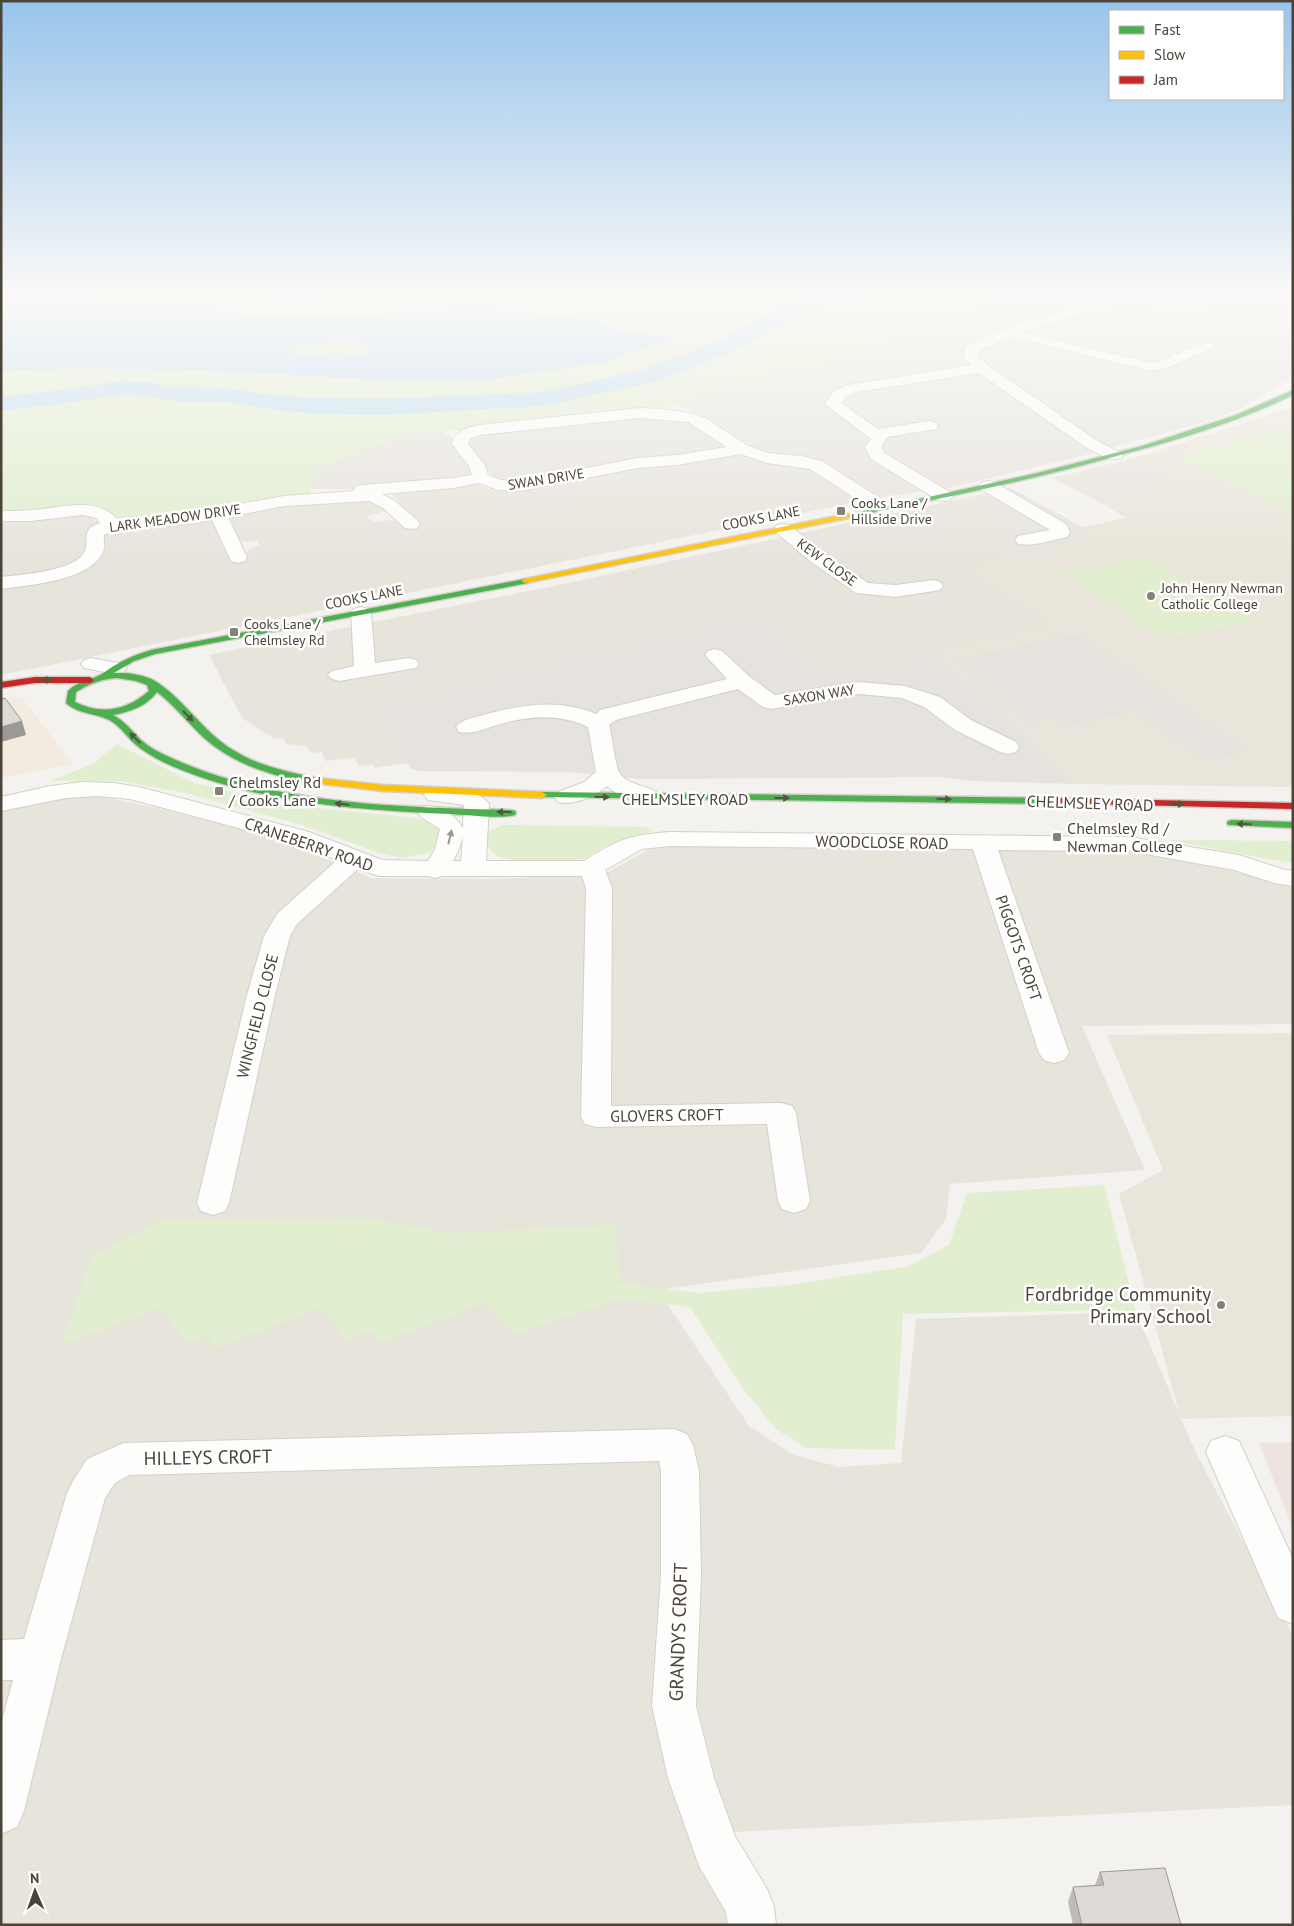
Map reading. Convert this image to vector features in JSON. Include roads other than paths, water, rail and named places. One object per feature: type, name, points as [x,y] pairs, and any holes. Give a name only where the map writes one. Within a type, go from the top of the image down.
[{"type":"street","points":[[859,387],[842,392],[834,399],[833,404],[880,438],[873,447],[877,456],[944,496]]},
{"type":"street","points":[[1009,387],[1093,445],[1115,456]]},
{"type":"street","name":"COOKS LANE","points":[[150,675],[153,692],[148,700],[127,709],[100,713],[80,710],[65,699],[76,688],[100,672],[154,652],[784,529],[988,486],[1115,456],[1236,418],[1262,408],[1293,392]]},
{"type":"street","name":"SWAN DRIVE","points":[[466,434],[488,428],[650,413],[691,418],[699,421],[742,450],[767,458],[801,461],[816,465],[884,509]]},
{"type":"street","points":[[875,434],[930,426]]},
{"type":"street","points":[[449,432],[466,434]]},
{"type":"street","points":[[348,491],[453,483],[481,478],[477,465],[460,444],[460,439],[466,434]]},
{"type":"street","name":"SWAN DRIVE","points":[[481,478],[498,486],[519,486],[622,465],[677,460],[742,450]]},
{"type":"street","points":[[988,486],[1060,528],[1060,533],[1024,540]]},
{"type":"street","name":"LARK MEADOW DRIVE","points":[[1,583],[72,569],[92,556],[95,551],[93,537],[95,533],[112,525],[217,515],[287,501],[330,499],[347,496],[377,498],[388,503],[404,519],[379,518]]},
{"type":"street","points":[[1,516],[30,516],[83,510],[102,514],[112,525]]},
{"type":"street","points":[[217,515],[225,523],[234,552],[253,542]]},
{"type":"street","name":"KEW CLOSE","points":[[784,529],[817,557],[863,589],[896,591],[932,586]]},
{"type":"street","points":[[361,613],[365,670]]},
{"type":"street","name":"COOKS LANE","points":[[1,685],[100,672],[124,675],[150,675],[178,654],[226,639]]},
{"type":"street","name":"SAXON WAY","points":[[715,655],[742,682],[771,702],[860,688],[905,692],[932,702],[963,724],[1008,747]]},
{"type":"street","points":[[339,675],[409,664]]},
{"type":"street","name":"CHELMSLEY ROAD","points":[[150,675],[208,736],[240,758],[293,776],[375,787],[651,798],[884,798],[1293,806]]},
{"type":"street","points":[[598,723],[608,715],[742,682]]},
{"type":"street","points":[[1,693],[31,692]]},
{"type":"street","points":[[771,702],[790,720]]},
{"type":"street","points":[[468,727],[531,711],[556,711],[576,714],[598,723]]},
{"type":"street","points":[[100,713],[119,721],[144,746],[165,758],[217,780],[302,799],[366,807],[430,812],[524,813]]},
{"type":"street","points":[[598,723],[608,774],[622,786],[651,798]]},
{"type":"street","points":[[566,796],[592,787],[608,774]]},
{"type":"street","points":[[375,787],[386,793],[471,799],[477,804],[473,869]]},
{"type":"street","name":"CRANEBERRY ROAD","points":[[1,804],[78,788],[123,790],[300,837],[379,868],[473,869]]},
{"type":"street","points":[[430,812],[447,822],[452,829],[447,849],[435,870]]},
{"type":"street","points":[[1218,823],[1293,825]]},
{"type":"street","name":"WOODCLOSE ROAD","points":[[473,869],[557,871],[591,867],[624,847],[652,840],[1129,844],[1239,863],[1290,884]]},
{"type":"street","name":"PIGGOTS CROFT","points":[[983,843],[1054,1054]]},
{"type":"street","name":"WINGFIELD CLOSE","points":[[213,1203],[261,995],[277,936],[286,920],[354,859]]},
{"type":"street","name":"GLOVERS CROFT","points":[[591,867],[599,888],[596,1117],[781,1113],[794,1201]]},
{"type":"street","name":"HILLEYS CROFT","points":[[1,1810],[21,1659],[87,1493],[101,1470],[124,1459],[674,1445]]},
{"type":"street","name":"GRANDYS CROFT","points":[[674,1445],[680,1471],[681,1566],[674,1706],[690,1778],[716,1849],[750,1906],[752,1925]]},
{"type":"street","points":[[1225,1452],[1293,1605]]},
{"type":"waterway","points":[[1,403],[46,399],[120,388],[150,389],[172,394],[225,395],[278,403],[318,406],[382,407],[542,399],[599,387]]},
{"type":"place","name":"Cooks Lane / Hillside Drive","points":[[841,511]]},
{"type":"place","name":"John Henry Newman Catholic College","points":[[1151,596]]},
{"type":"place","name":"Cooks Lane / Chelmsley Rd","points":[[234,632]]},
{"type":"place","name":"Chelmsley Rd / Cooks Lane","points":[[219,791]]},
{"type":"place","name":"Chelmsley Rd / Newman College","points":[[1057,837]]},
{"type":"place","name":"Fordbridge Community Primary School","points":[[1221,1305]]}]
